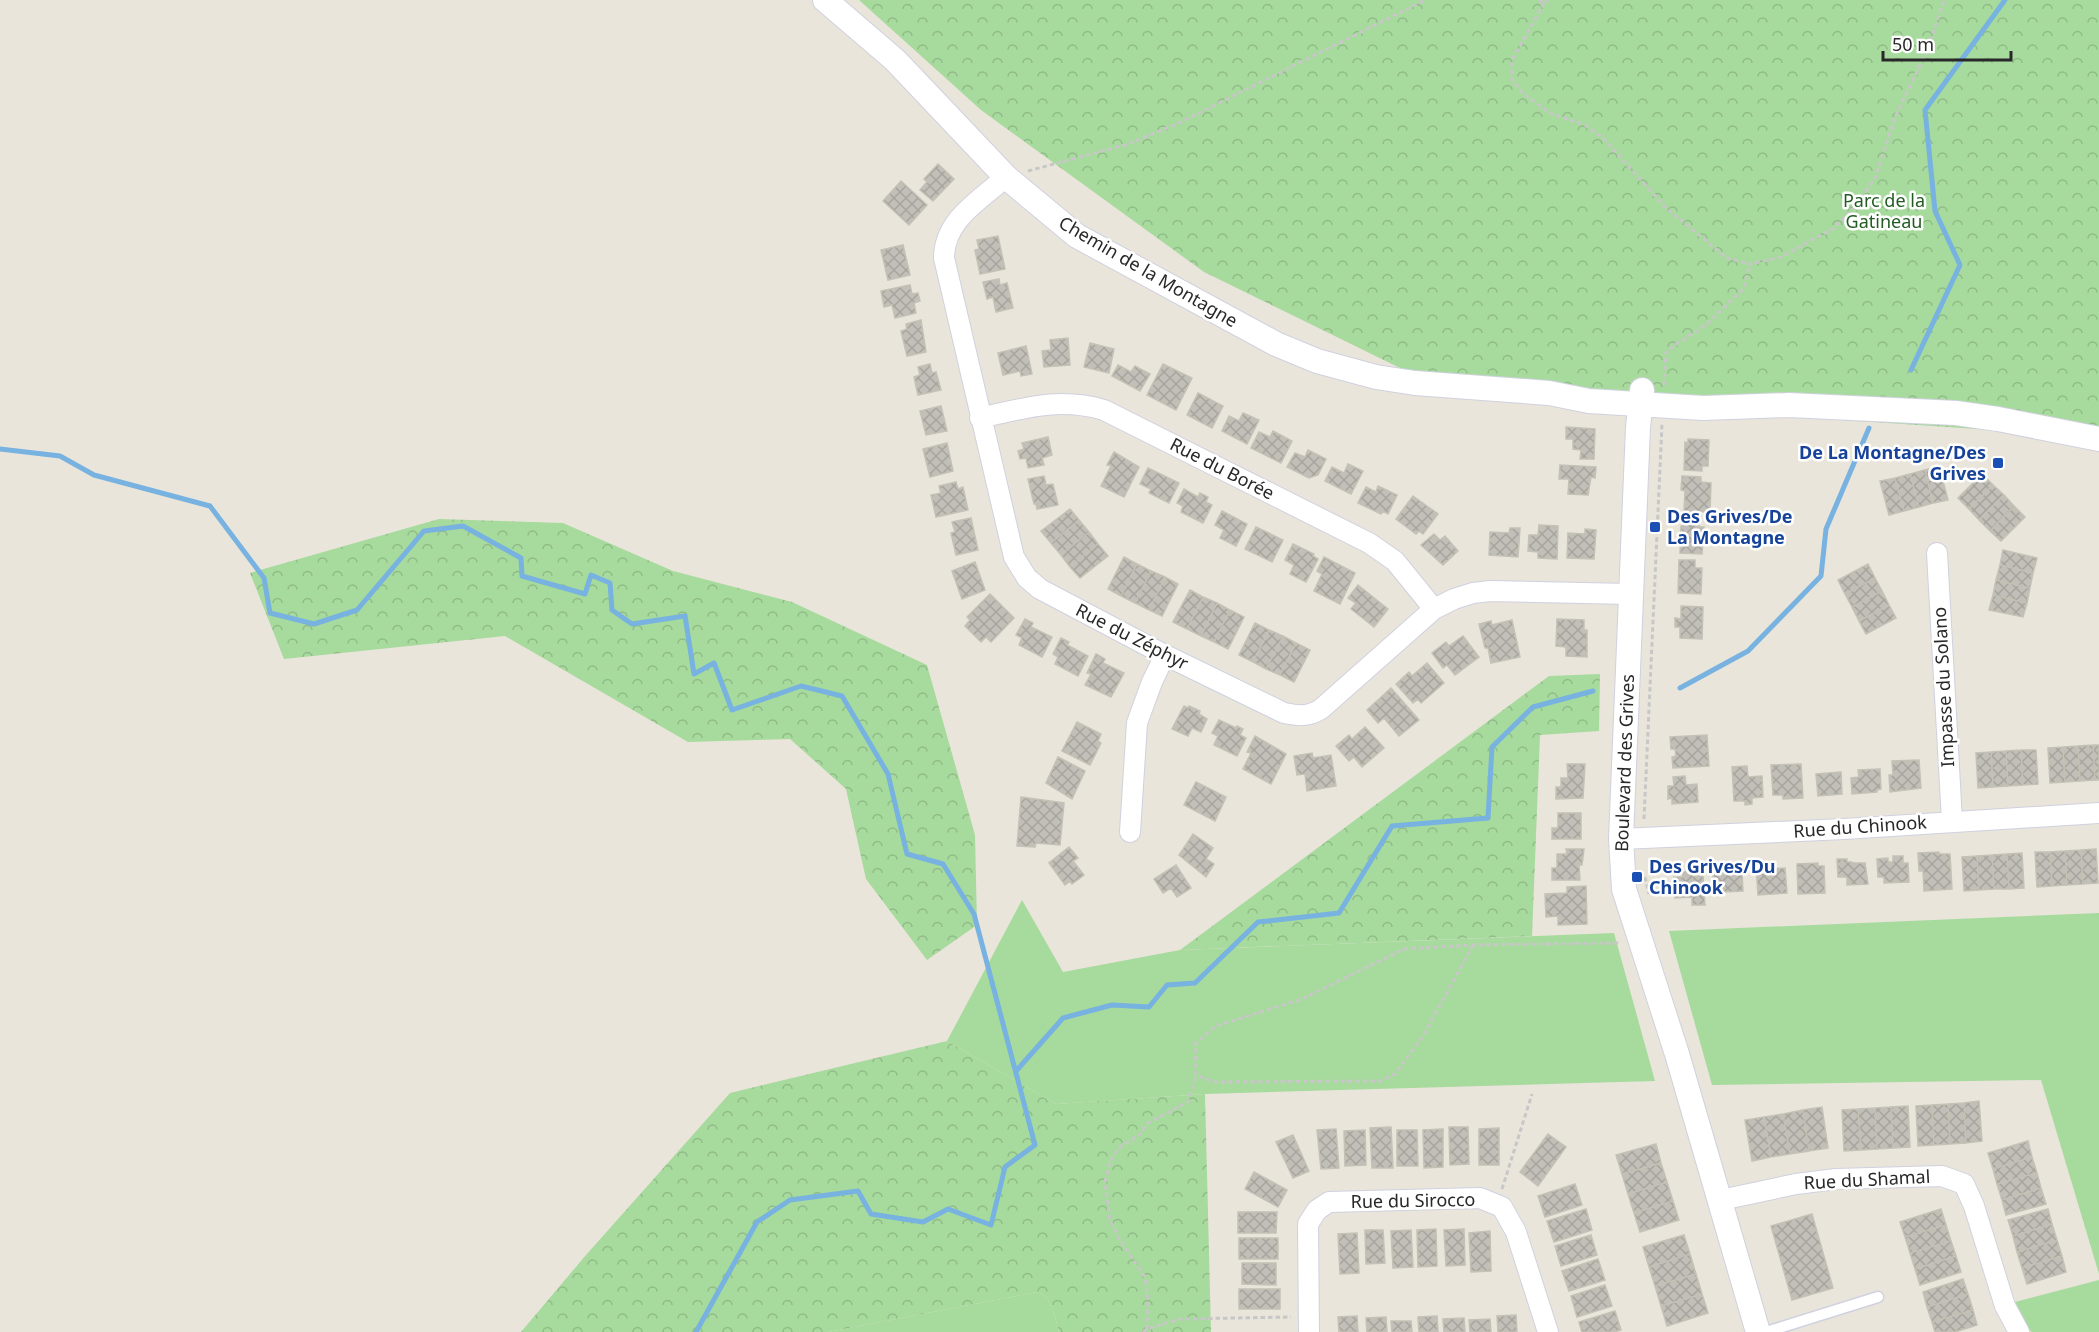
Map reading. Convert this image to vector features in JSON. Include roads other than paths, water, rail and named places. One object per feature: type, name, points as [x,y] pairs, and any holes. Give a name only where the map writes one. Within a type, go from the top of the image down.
[{"type":"street","name":"Chemin de la Montagne","points":[[825,0],[894,60],[1006,177],[1077,236],[1242,327],[1298,354],[1336,367],[1385,378],[1454,387],[1549,393],[1589,401],[1717,395],[1789,405],[1956,413],[2030,424],[2099,439]]},
{"type":"street","name":"Rue du Zéphyr","points":[[1006,177],[956,220],[946,236],[944,258],[1014,557],[1027,578],[1040,589],[1165,655],[1284,713],[1303,716],[1321,709],[1434,609],[1454,599],[1490,591],[1630,594]]},
{"type":"street","name":"Boulevard des Grives","points":[[1653,398],[1638,427],[1630,594],[1632,839],[1624,889],[1677,1054],[1758,1332]]},
{"type":"street","name":"Rue du Borée","points":[[980,418],[1056,403],[1088,405],[1104,410],[1370,543],[1395,561],[1434,609]]},
{"type":"street","name":"Impasse du Solano","points":[[1937,553],[1952,821]]},
{"type":"street","points":[[1130,832],[1137,723],[1152,681],[1165,655]]},
{"type":"street","name":"Rue du Chinook","points":[[1632,839],[1844,829],[2099,813]]},
{"type":"street","name":"Rue du Shamal","points":[[1721,1200],[1796,1184],[1836,1179],[1942,1176],[1964,1185],[1974,1206],[2005,1306],[2019,1332]]},
{"type":"street","name":"Rue du Sirocco","points":[[1309,1324],[1308,1224],[1317,1210],[1329,1202],[1480,1198],[1502,1207],[1516,1232],[1548,1332]]},
{"type":"lane","points":[[1766,1332],[1878,1297]]},
{"type":"waterway","points":[[1911,370],[1960,265],[1935,211],[1925,110],[2005,0]]},
{"type":"waterway","points":[[1680,688],[1748,651],[1821,576],[1826,529],[1869,428]]},
{"type":"waterway","points":[[0,449],[60,456],[94,475],[210,506],[264,578],[270,613],[314,624],[357,610],[424,531],[463,526],[521,558],[522,576],[585,594],[591,575],[610,583],[612,610],[632,624],[685,616],[694,674],[714,663],[732,710],[801,686],[842,696],[888,774],[907,854],[943,864],[974,914],[1035,1145],[1005,1167],[991,1225],[948,1209],[923,1222],[871,1214],[858,1191],[790,1200],[757,1222],[696,1332]]},
{"type":"waterway","points":[[1017,1070],[1063,1018],[1112,1005],[1149,1007],[1167,985],[1195,983],[1258,922],[1339,913],[1392,826],[1488,818],[1492,747],[1533,707],[1593,691]]},
{"type":"place","name":"De La Montagne/Des Grives","points":[[1998,463]]},
{"type":"place","name":"Des Grives/De La Montagne","points":[[1655,527]]},
{"type":"place","name":"Des Grives/Du Chinook","points":[[1637,877]]},
{"type":"park label","name":"Parc de la Gatineau","points":[[1884,211]]}]
